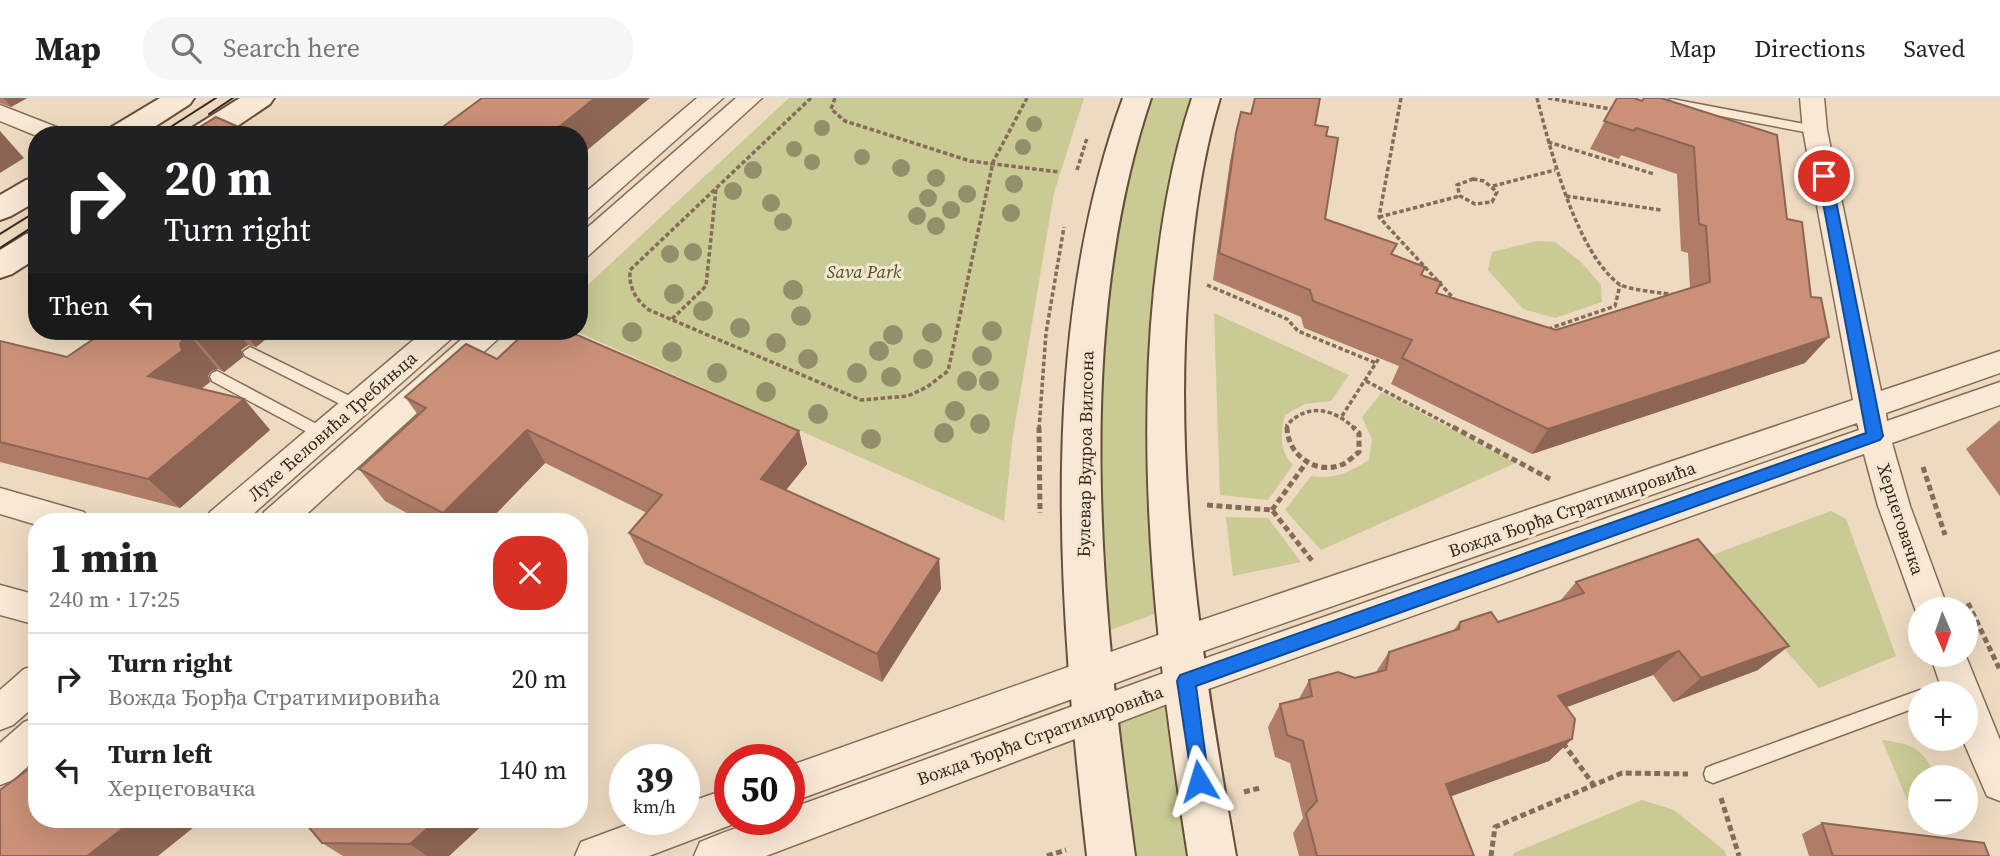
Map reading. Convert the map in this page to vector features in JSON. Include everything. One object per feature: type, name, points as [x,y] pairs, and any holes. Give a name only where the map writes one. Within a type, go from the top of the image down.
[{"type":"main road","points":[[135,126],[180,98]]},
{"type":"main road","points":[[217,126],[260,98]]},
{"type":"main road","name":"Булевар Вудроа Вилсона","points":[[1111,856],[1093,695],[1081,493],[1086,341],[1103,222],[1126,127],[1137,98]]},
{"type":"main road","points":[[1206,98],[1182,190],[1166,319],[1163,412],[1166,506],[1184,662],[1212,856]]},
{"type":"main road","points":[[0,209],[28,192]]},
{"type":"main road","points":[[0,266],[28,248]]},
{"type":"street","points":[[588,204],[711,98]]},
{"type":"street","points":[[588,242],[750,98]]},
{"type":"street","name":"Херцеговачка","points":[[1812,98],[1815,130],[1871,422],[1894,506],[1927,597]]},
{"type":"street","points":[[0,112],[33,126]]},
{"type":"street","name":"Луке Ћеловића Требињца","points":[[231,513],[431,340]]},
{"type":"street","name":"Луке Ћеловића Требињца","points":[[285,513],[479,340]]},
{"type":"street","name":"Вожда Ђорђа Стратимировића","points":[[714,856],[1093,695],[1871,422],[2000,362]]},
{"type":"street","name":"Вожда Ђорђа Стратимировића","points":[[1184,662],[1335,590],[1871,422],[2000,393]]},
{"type":"street","points":[[0,501],[42,513]]},
{"type":"street","points":[[0,600],[28,608]]},
{"type":"street","points":[[0,713],[28,689]]},
{"type":"street","name":"Вожда Ђорђа Стратимировића","points":[[805,780],[1093,695]]},
{"type":"street","points":[[1978,738],[2000,783]]},
{"type":"street","points":[[0,767],[28,742]]},
{"type":"street","points":[[595,856],[714,813]]},
{"type":"lane","points":[[1672,103],[1815,130]]},
{"type":"lane","points":[[250,352],[355,405]]},
{"type":"lane","points":[[217,377],[323,434]]},
{"type":"lane","points":[[1713,774],[1908,702]]},
{"type":"path","points":[[811,98],[631,270],[628,284],[635,300],[649,310],[861,400],[899,400],[929,387],[948,371],[993,162],[1027,98]]},
{"type":"path","points":[[835,98],[831,109],[845,121],[970,162],[993,162],[1059,172]]},
{"type":"path","points":[[1379,217],[1401,98]]},
{"type":"path","points":[[1537,98],[1555,170],[1591,251],[1619,285],[1684,296]]},
{"type":"path","points":[[1548,142],[1654,174]]},
{"type":"path","points":[[1460,196],[1457,185],[1469,179],[1493,186],[1555,170]]},
{"type":"path","points":[[1379,217],[1460,196],[1475,204],[1492,202],[1497,192],[1493,186]]},
{"type":"path","points":[[672,319],[706,286],[716,188]]},
{"type":"path","points":[[1566,196],[1661,210]]},
{"type":"path","points":[[1379,217],[1456,302]]},
{"type":"path","points":[[1202,283],[1287,319],[1298,331],[1376,363]]},
{"type":"path","points":[[1541,331],[1615,306],[1619,285]]},
{"type":"path","points":[[1342,416],[1388,345]]},
{"type":"path","points":[[1366,381],[1550,479]]},
{"type":"path","points":[[1308,410],[1331,411],[1342,416],[1359,433],[1359,452],[1343,466],[1331,468],[1306,463],[1289,447],[1285,428],[1290,420],[1308,410]]},
{"type":"path","points":[[1272,510],[1306,463]]},
{"type":"path","points":[[1166,506],[1213,505],[1272,510],[1335,590]]},
{"type":"path","points":[[1561,739],[1593,784]]},
{"type":"path","points":[[1490,856],[1495,827],[1622,773],[1713,774],[1739,856]]},
{"type":"green space","name":"Sava Park","points":[[789,98],[1084,98],[1054,193],[1012,442],[1004,521],[588,337],[588,285]]},
{"type":"green space","points":[[1137,98],[1206,98],[1182,190],[1177,606],[1088,638],[1086,340]]},
{"type":"green space","points":[[1537,241],[1555,242],[1580,261],[1601,285],[1602,302],[1555,318],[1523,309],[1488,270],[1492,252]]},
{"type":"green space","points":[[1214,313],[1349,375],[1331,401],[1305,404],[1285,415],[1282,442],[1285,454],[1293,465],[1268,500],[1220,495]]},
{"type":"green space","points":[[1382,392],[1516,463],[1321,550],[1285,510],[1311,476],[1342,474],[1369,460],[1372,439],[1362,417]]},
{"type":"green space","points":[[1831,511],[1846,519],[1896,656],[1819,688],[1704,558]]},
{"type":"green space","points":[[1226,517],[1268,518],[1301,562],[1233,576]]},
{"type":"green space","points":[[1186,681],[1211,856],[1111,856],[1095,714]]},
{"type":"green space","points":[[1882,740],[1908,746],[1908,751],[1918,751],[1929,765],[1908,765],[1908,802]]},
{"type":"green space","points":[[1642,800],[1674,810],[1725,851],[1726,856],[1513,856],[1514,853]]},
{"type":"building","points":[[482,98],[595,98],[560,126],[444,126]]},
{"type":"building","points":[[1255,98],[1320,98],[1315,125],[1328,127],[1326,136],[1338,138],[1325,219],[1397,244],[1391,254],[1425,267],[1421,275],[1441,282],[1436,293],[1556,330],[1710,282],[1706,226],[1699,224],[1694,147],[1636,128],[1634,131],[1604,121],[1617,98],[1642,101],[1644,98],[1661,98],[1777,135],[1787,219],[1802,222],[1811,297],[1821,298],[1829,337],[1548,429],[1402,358],[1412,340],[1313,301],[1310,290],[1219,253],[1236,133],[1241,112],[1251,114]]},
{"type":"building","points":[[216,117],[236,126],[202,126]]},
{"type":"building","points":[[92,340],[182,340],[180,344],[182,351],[148,376],[244,399],[148,479],[0,442],[0,341],[67,357]]},
{"type":"building","points":[[517,340],[588,340],[799,431],[761,479],[939,559],[877,654],[629,533],[662,495],[527,430],[443,513],[359,469],[426,408],[405,397],[466,344],[497,359]]},
{"type":"building","points":[[1698,539],[1789,646],[1701,678],[1679,651],[1558,696],[1575,719],[1572,739],[1446,784],[1474,856],[1317,856],[1306,813],[1317,801],[1303,741],[1287,735],[1280,704],[1312,696],[1309,680],[1338,672],[1355,678],[1386,670],[1389,652],[1459,629],[1460,622],[1491,612],[1498,622],[1584,593],[1576,582]]},
{"type":"building","points":[[28,770],[28,828],[123,828],[87,856],[0,856],[0,790]]},
{"type":"building","points":[[1822,823],[1984,843],[1989,856],[1833,856]]},
{"type":"building","points":[[310,828],[428,828],[410,844],[322,843]]},
{"type":"tram line","points":[[172,126],[216,98]]},
{"type":"tram line","points":[[209,114],[233,98]]},
{"type":"tram line","points":[[0,234],[28,217]]},
{"type":"tram line","points":[[0,248],[28,230]]},
{"type":"route","points":[[1199,781],[1186,681],[1875,436],[1824,176]]}]
